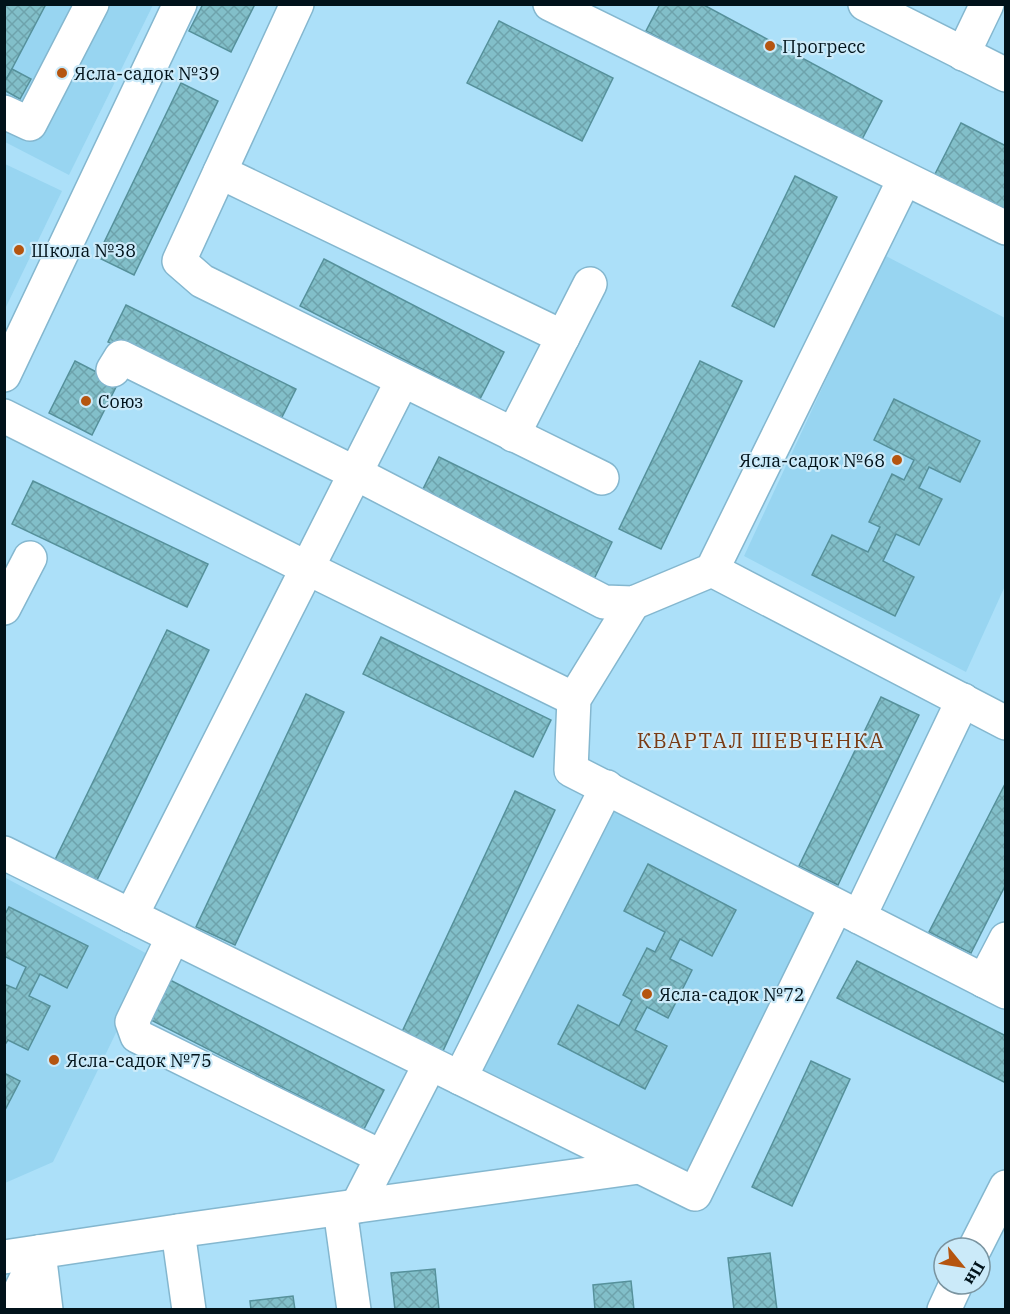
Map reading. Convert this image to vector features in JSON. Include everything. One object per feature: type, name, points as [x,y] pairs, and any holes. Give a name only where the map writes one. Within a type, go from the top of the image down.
[{"type":"street","points":[[4,111],[30,124],[92,4]]},
{"type":"street","points":[[4,375],[180,4]]},
{"type":"street","points":[[297,4],[178,261],[202,281],[602,478]]},
{"type":"street","points":[[550,4],[592,14],[904,180],[1005,228]]},
{"type":"street","points":[[865,4],[1005,75]]},
{"type":"street","points":[[963,54],[987,4]]},
{"type":"street","points":[[220,172],[563,337]]},
{"type":"street","points":[[113,370],[121,357],[355,473],[604,602],[633,603],[712,570],[904,180]]},
{"type":"street","points":[[513,435],[590,284]]},
{"type":"street","points":[[131,916],[402,381]]},
{"type":"street","points":[[4,417],[574,699]]},
{"type":"street","points":[[4,608],[30,558]]},
{"type":"street","points":[[712,570],[963,699],[1005,723]]},
{"type":"street","points":[[633,603],[574,699],[571,770],[995,986],[1005,939]]},
{"type":"street","points":[[4,853],[695,1194],[963,699]]},
{"type":"street","points":[[460,1078],[607,787]]},
{"type":"street","points":[[173,937],[132,1022],[137,1036],[382,1157]]},
{"type":"street","points":[[354,1310],[349,1208],[382,1157],[430,1064]]},
{"type":"street","points":[[4,1257],[639,1167]]},
{"type":"street","points":[[981,1236],[1005,1187]]},
{"type":"street","points":[[178,1231],[189,1310]]},
{"type":"street","points":[[11,1310],[39,1252]]},
{"type":"street","points":[[39,1252],[46,1310]]},
{"type":"street","points":[[944,1310],[950,1296]]},
{"type":"shaded area","name":"Ясла-садок №39","points":[[4,5],[153,5],[69,175],[5,142]]},
{"type":"shaded area","name":"Школа №38","points":[[5,164],[62,191],[5,309]]},
{"type":"shaded area","name":"Ясла-садок №68","points":[[884,255],[1005,318],[1005,586],[966,672],[744,556]]},
{"type":"shaded area","name":"Ясла-садок №72","points":[[612,807],[814,913],[688,1176],[477,1074]]},
{"type":"shaded area","name":"Ясла-садок №75","points":[[4,877],[153,957],[53,1162],[5,1183]]},
{"type":"building","points":[[4,4],[46,4],[6,80],[4,79]]},
{"type":"building","points":[[203,4],[255,4],[231,52],[189,31]]},
{"type":"building","points":[[660,4],[702,4],[882,101],[859,145],[646,31]]},
{"type":"building","points":[[499,21],[613,78],[582,141],[467,83]]},
{"type":"building","points":[[12,69],[31,79],[20,99],[4,90],[4,83]]},
{"type":"building","points":[[181,83],[218,101],[134,275],[97,257]]},
{"type":"building","points":[[961,123],[1006,146],[1006,217],[932,180]]},
{"type":"building","points":[[795,176],[837,197],[774,327],[732,306]]},
{"type":"building","points":[[324,259],[504,352],[480,399],[300,306]]},
{"type":"building","points":[[126,305],[296,389],[278,425],[108,342]]},
{"type":"building","points":[[75,361],[118,383],[92,435],[49,413]]},
{"type":"building","points":[[700,361],[742,381],[661,549],[619,529]]},
{"type":"building","points":[[894,399],[980,441],[960,482],[929,467],[919,488],[942,499],[919,545],[896,534],[883,561],[914,577],[895,616],[812,575],[832,535],[868,552],[880,527],[869,522],[892,474],[904,480],[914,460],[874,440]]},
{"type":"building","points":[[439,457],[612,542],[594,579],[421,493]]},
{"type":"building","points":[[33,481],[208,564],[187,607],[12,524]]},
{"type":"building","points":[[167,630],[209,650],[96,882],[54,862]]},
{"type":"building","points":[[381,637],[551,720],[533,757],[363,674]]},
{"type":"building","points":[[306,694],[344,712],[235,945],[196,927]]},
{"type":"building","points":[[881,697],[919,715],[838,885],[799,866]]},
{"type":"building","points":[[1006,782],[1006,884],[971,953],[929,932]]},
{"type":"building","points":[[515,791],[555,810],[442,1053],[401,1034]]},
{"type":"building","points":[[648,864],[736,910],[712,956],[680,939],[670,959],[692,970],[668,1018],[647,1007],[635,1030],[667,1046],[645,1089],[558,1044],[578,1005],[619,1026],[632,1000],[623,995],[647,948],[655,952],[665,932],[624,911]]},
{"type":"building","points":[[9,907],[88,946],[67,988],[40,974],[29,996],[50,1006],[28,1050],[8,1040],[4,1046],[4,984],[16,989],[26,967],[4,956],[4,916]]},
{"type":"building","points":[[857,961],[1006,1036],[1006,1083],[837,998]]},
{"type":"building","points":[[170,980],[384,1090],[364,1129],[149,1019]]},
{"type":"building","points":[[811,1061],[850,1079],[792,1206],[752,1187]]},
{"type":"building","points":[[4,1073],[20,1081],[4,1112]]},
{"type":"building","points":[[770,1253],[777,1310],[734,1310],[728,1258]]},
{"type":"building","points":[[435,1269],[439,1310],[395,1310],[391,1273]]},
{"type":"building","points":[[631,1281],[634,1310],[595,1310],[593,1285]]},
{"type":"building","points":[[293,1296],[295,1310],[251,1310],[250,1301]]},
{"type":"place","name":"Прогресс","points":[[770,46]]},
{"type":"place","name":"Ясла-садок №39","points":[[62,73]]},
{"type":"place","name":"Школа №38","points":[[19,250]]},
{"type":"place","name":"Союз","points":[[86,401]]},
{"type":"place","name":"Ясла-садок №68","points":[[897,460]]},
{"type":"place","name":"Ясла-садок №72","points":[[647,994]]},
{"type":"place","name":"Ясла-садок №75","points":[[54,1060]]},
{"type":"district","name":"КВАРТАЛ ШЕВЧЕНКА","points":[[761,740]]}]
